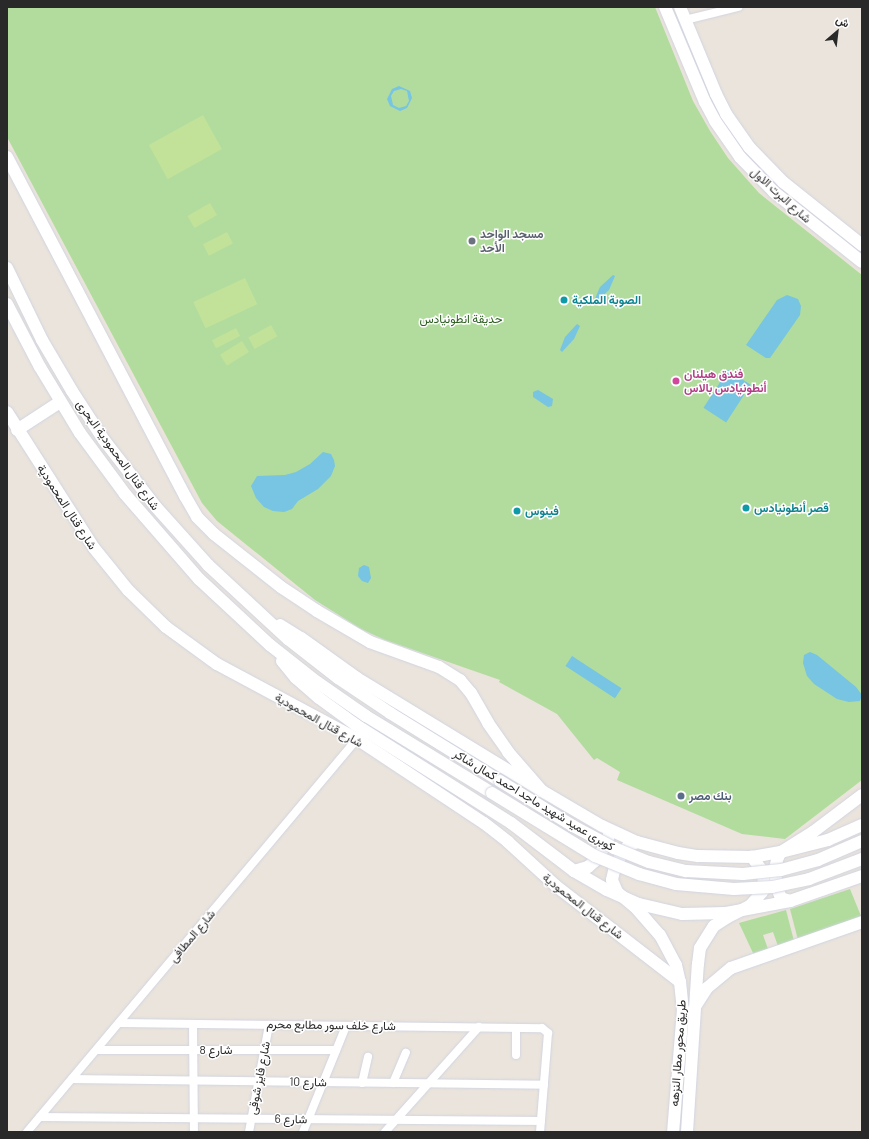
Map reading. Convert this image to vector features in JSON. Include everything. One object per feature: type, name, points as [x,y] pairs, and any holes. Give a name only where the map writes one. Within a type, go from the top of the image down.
[{"type":"main road","name":"شارع البرت الاول","points":[[665,7],[705,102],[727,140],[754,173],[774,192],[862,262]]},
{"type":"main road","name":"شارع البرت الاول","points":[[680,7],[716,94],[738,132],[749,147],[778,178],[862,245]]},
{"type":"main road","points":[[7,157],[190,507],[197,517],[220,539],[281,587],[317,611],[370,642],[439,667],[460,680],[471,693],[488,723],[508,752],[542,791]]},
{"type":"main road","points":[[828,235],[836,224]]},
{"type":"main road","name":"شارع قنال المحمودية البحرى","points":[[7,268],[28,314],[57,366],[88,416],[121,464],[190,546],[263,617]]},
{"type":"main road","name":"شارع قنال المحمودية البحرى","points":[[7,304],[60,402],[102,464],[149,523],[199,579],[270,646]]},
{"type":"main road","points":[[18,430],[60,402]]},
{"type":"main road","name":"شارع قنال المحمودية","points":[[7,412],[94,548],[128,590],[151,613],[182,640],[217,664],[357,739],[496,832],[556,886],[680,982]]},
{"type":"main road","points":[[263,617],[289,630],[357,678],[542,791],[602,826],[637,842],[678,853],[698,856],[752,857],[782,852],[828,840],[862,825]]},
{"type":"main road","name":"كوبرى عميد شهيد ماجد احمد كمال شاكر","points":[[263,617],[313,659],[350,687],[573,826],[614,848],[649,862],[686,871],[743,874],[781,870],[818,860],[862,841]]},
{"type":"main road","points":[[270,646],[296,678],[337,712],[511,824],[574,871],[623,898],[653,909],[682,914],[711,915],[790,901],[862,876]]},
{"type":"main road","name":"كوبرى عميد شهيد ماجد احمد كمال شاكر","points":[[270,646],[317,682],[366,716],[492,794],[595,856],[639,874],[676,884],[734,889],[772,887],[828,873],[862,859]]},
{"type":"main road","points":[[790,901],[781,898],[777,888],[775,868],[782,852],[813,832],[862,795]]},
{"type":"main road","points":[[574,871],[591,865],[607,843],[609,834],[602,826]]},
{"type":"main road","points":[[623,898],[614,888],[612,875],[625,849],[637,842]]},
{"type":"main road","points":[[744,910],[758,897],[764,885],[763,872],[752,857]]},
{"type":"main road","name":"طريق محور مطار النزهه","points":[[623,898],[650,921],[660,934],[676,966],[680,982],[683,1009],[673,1132]]},
{"type":"main road","name":"طريق محور مطار النزهه","points":[[687,1132],[698,960],[704,940],[720,921],[744,910]]},
{"type":"main road","points":[[696,1006],[707,988],[730,968],[862,922]]},
{"type":"street","points":[[686,20],[738,7]]},
{"type":"street","name":"شارع المطافى","points":[[27,1132],[357,739]]},
{"type":"street","name":"شارع خلف سور مطابع محرم","points":[[120,1023],[542,1028],[548,1034],[544,1085]]},
{"type":"street","points":[[193,1024],[194,1132]]},
{"type":"street","name":"شارع فايز شوقى","points":[[249,1132],[269,1025]]},
{"type":"street","points":[[303,1132],[346,1026]]},
{"type":"street","points":[[385,1132],[478,1027]]},
{"type":"street","points":[[516,1028],[516,1055]]},
{"type":"street","name":"شارع 8","points":[[97,1050],[336,1050]]},
{"type":"street","points":[[394,1083],[406,1053]]},
{"type":"street","points":[[362,1083],[368,1057]]},
{"type":"street","name":"شارع 10","points":[[72,1079],[544,1085]]},
{"type":"street","points":[[540,1132],[544,1085]]},
{"type":"street","name":"شارع 6","points":[[40,1117],[541,1121]]},
{"type":"green space","name":"حديقة انطونيادس","points":[[7,7],[655,7],[693,101],[710,131],[728,158],[759,193],[862,275],[862,780],[785,839],[742,834],[617,780],[620,772],[597,758],[594,760],[557,714],[499,682],[500,680],[385,640],[361,629],[315,600],[217,521],[202,503],[7,137]]},
{"type":"green space","points":[[203,115],[222,149],[168,179],[149,145]]},
{"type":"green space","points":[[210,203],[217,215],[194,228],[187,216]]},
{"type":"green space","points":[[227,232],[233,244],[209,256],[203,244]]},
{"type":"green space","points":[[245,278],[257,304],[206,328],[193,302]]},
{"type":"green space","points":[[271,325],[277,336],[255,349],[248,338]]},
{"type":"green space","points":[[236,328],[240,336],[216,348],[212,340]]},
{"type":"green space","points":[[242,341],[249,352],[227,366],[220,355]]},
{"type":"green space","points":[[850,889],[861,916],[798,940],[790,909]]},
{"type":"green space","points":[[786,910],[794,941],[778,946],[773,932],[763,935],[768,949],[753,953],[739,923]]},
{"type":"water","points":[[399,86],[410,91],[412,98],[407,108],[400,111],[390,106],[387,99],[392,89]],"holes":[[[401,89],[407,91],[409,101],[406,106],[399,108],[393,105],[391,96],[394,91]]]},
{"type":"water","points":[[613,275],[615,276],[609,290],[596,302],[594,301],[600,287]]},
{"type":"water","points":[[787,295],[798,299],[801,306],[800,315],[770,358],[766,358],[746,345],[777,300]]},
{"type":"water","points":[[577,324],[580,326],[574,339],[562,352],[560,350],[565,337]]},
{"type":"water","points":[[728,370],[751,385],[726,422],[703,408]]},
{"type":"water","points":[[538,390],[553,399],[552,406],[548,407],[533,397],[533,392]]},
{"type":"water","points":[[323,452],[331,454],[334,460],[335,466],[331,476],[318,489],[298,501],[292,509],[284,512],[273,511],[264,507],[256,498],[251,486],[257,476],[285,475],[296,472],[310,464]]},
{"type":"water","points":[[364,565],[369,567],[371,578],[368,583],[362,581],[358,576],[359,568]]},
{"type":"water","points":[[810,652],[817,655],[856,687],[862,695],[860,701],[849,702],[837,699],[814,684],[807,676],[803,663],[804,655]]},
{"type":"water","points":[[572,656],[621,688],[615,698],[565,666]]},
{"type":"place","name":"مسجد الواحد الأحد","points":[[472,241]]},
{"type":"place","name":"الصوبة الملكية","points":[[564,300]]},
{"type":"place","name":"فندق هيلنان أنطونيادس بالاس","points":[[676,381]]},
{"type":"place","name":"قصر أنطونيادس","points":[[746,508]]},
{"type":"place","name":"فينوس","points":[[517,511]]},
{"type":"place","name":"بنك مصر","points":[[681,796]]}]
